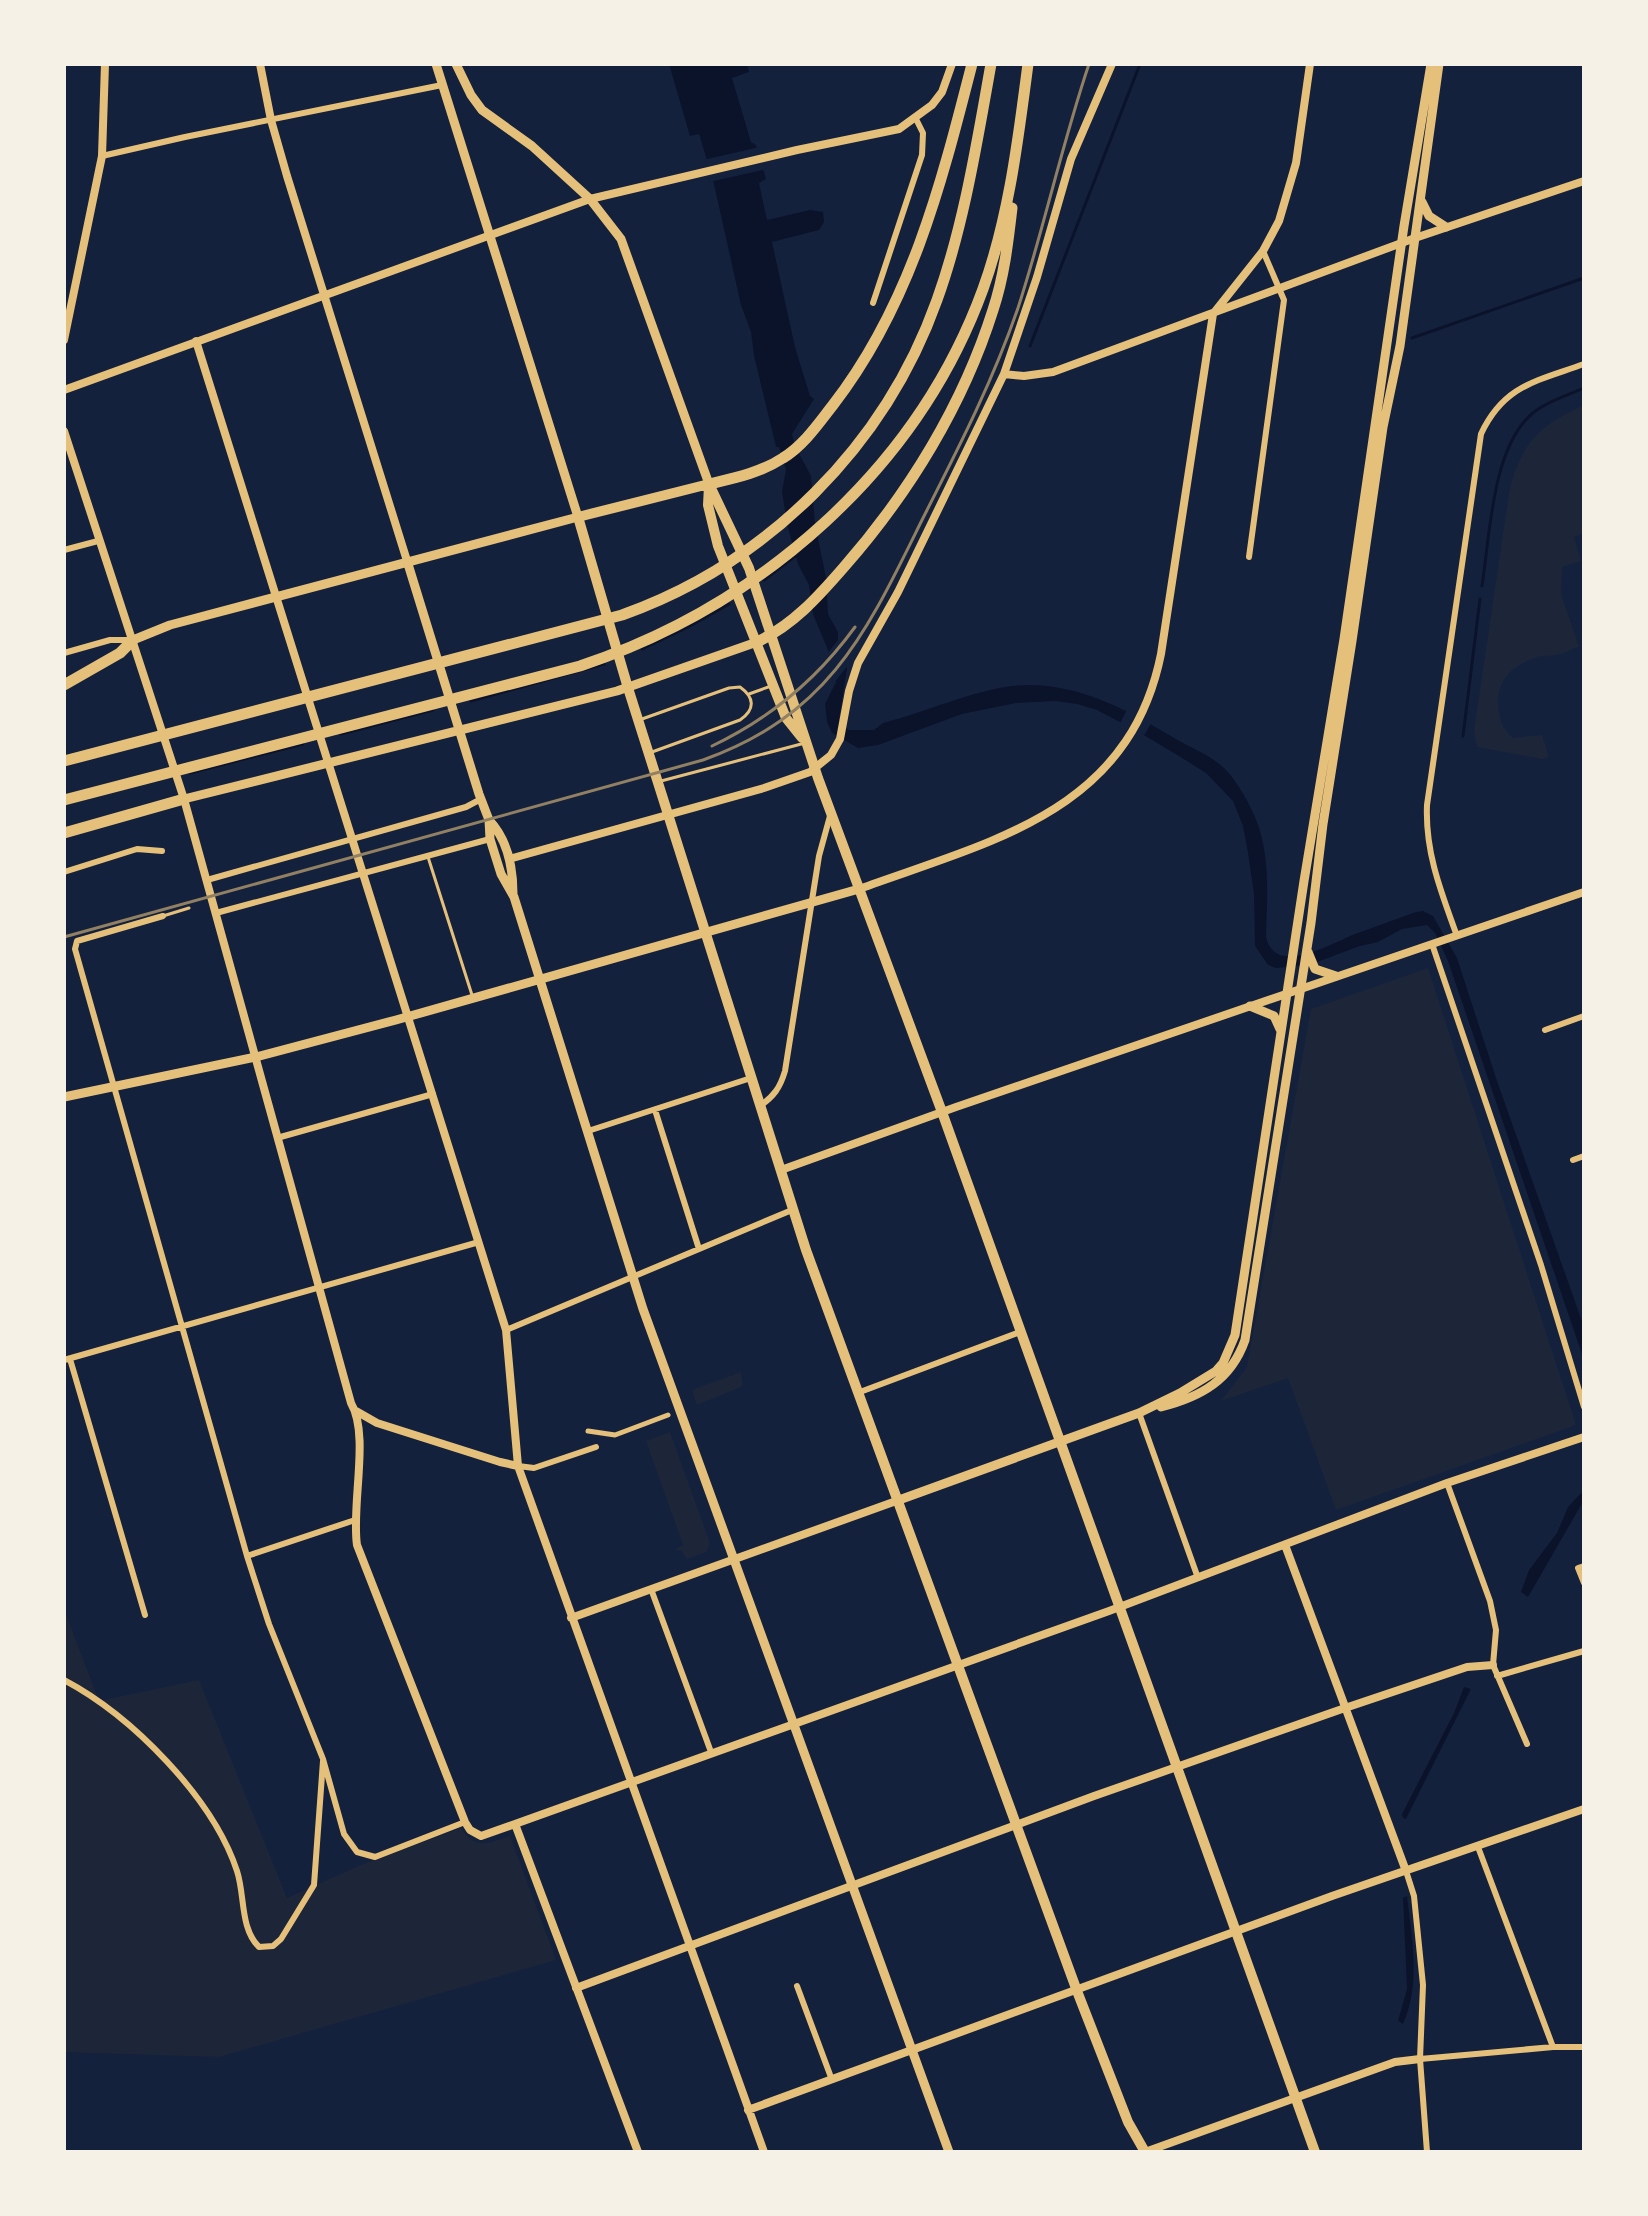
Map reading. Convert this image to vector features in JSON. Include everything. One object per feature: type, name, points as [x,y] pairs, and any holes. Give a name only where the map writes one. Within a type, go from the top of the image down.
[{"type":"highway","points":[[709,484],[747,475],[776,463],[798,446],[827,413],[874,344],[912,269],[931,216],[972,64]]},
{"type":"highway","points":[[64,761],[636,610],[689,584],[777,528],[843,464],[872,426],[920,343],[942,284],[963,202],[991,64]]},
{"type":"highway","points":[[64,800],[558,673],[645,642],[724,601],[761,576],[816,531],[872,473],[930,395],[965,331],[990,267],[1009,189],[1028,65]]},
{"type":"highway","points":[[757,642],[790,623],[805,609],[879,525],[918,469],[955,403],[988,327],[1001,281],[1028,65]]},
{"type":"highway","points":[[64,685],[120,653],[133,640]]},
{"type":"highway","points":[[64,833],[184,799]]},
{"type":"main road","points":[[436,64],[792,1210],[1077,1991],[1128,2122],[1145,2152]]},
{"type":"main road","points":[[456,64],[482,110],[532,146],[590,199],[609,221],[628,255],[709,484],[749,568],[815,770],[942,1112],[1315,2152]]},
{"type":"main road","points":[[1219,1376],[1235,1335],[1431,64]]},
{"type":"main road","points":[[899,1500],[1139,1413],[1183,1401],[1219,1376],[1240,1356],[1300,989],[1308,968],[1307,949],[1323,824],[1383,427],[1400,346],[1439,64]]},
{"type":"main road","points":[[1421,197],[1429,216],[1446,227]]},
{"type":"main road","points":[[133,640],[170,625],[709,484]]},
{"type":"main road","points":[[709,484],[708,505],[714,533],[786,718],[805,742]]},
{"type":"main road","points":[[408,564],[489,820],[490,839],[501,874],[514,897],[633,1277],[949,2152]]},
{"type":"main road","points":[[184,799],[460,733],[628,688],[757,642]]},
{"type":"main road","points":[[489,820],[499,831],[513,871],[514,897]]},
{"type":"main road","points":[[64,1097],[256,1057],[409,1017],[859,889]]},
{"type":"main road","points":[[1308,968],[1336,976]]},
{"type":"main road","points":[[1250,1006],[1274,1016],[1281,1032]]},
{"type":"street","points":[[64,340],[102,156],[105,64]]},
{"type":"street","points":[[260,64],[271,120],[408,564]]},
{"type":"street","points":[[64,390],[590,199],[899,129],[932,105],[942,92],[952,64]]},
{"type":"street","points":[[509,859],[764,788],[815,770],[837,746],[858,663],[895,600],[1004,374],[1037,277],[1071,159],[1112,64]]},
{"type":"street","points":[[859,889],[1006,835],[1043,818],[1089,784],[1127,739],[1141,714],[1163,645],[1213,314],[1263,251],[1279,221],[1296,163],[1310,64]]},
{"type":"street","points":[[102,156],[442,85]]},
{"type":"street","points":[[873,303],[922,155],[923,133],[916,119]]},
{"type":"street","points":[[1004,374],[1024,376],[1053,372],[1401,243],[1584,181]]},
{"type":"street","points":[[1249,557],[1284,300],[1263,251]]},
{"type":"street","points":[[196,341],[506,1330],[518,1466],[764,2152]]},
{"type":"street","points":[[1454,937],[1427,843],[1427,805],[1481,434],[1501,401],[1528,384],[1584,364]]},
{"type":"street","points":[[64,431],[184,799],[351,1403],[356,1411],[359,1436],[355,1520],[357,1545],[470,1830],[481,1836],[1119,1607],[1447,1483],[1584,1437]]},
{"type":"street","points":[[64,550],[98,541]]},
{"type":"street","points":[[64,653],[110,640],[133,640]]},
{"type":"street","points":[[207,880],[466,807],[481,799]]},
{"type":"street","points":[[760,1106],[780,1088],[785,1071],[822,843],[831,814]]},
{"type":"street","points":[[216,913],[490,839]]},
{"type":"street","points":[[64,872],[137,849],[162,851]]},
{"type":"street","points":[[781,1170],[1584,892]]},
{"type":"street","points":[[163,916],[77,941],[75,949],[269,1624],[323,1759],[344,1834],[357,1852],[375,1857],[465,1822]]},
{"type":"street","points":[[1434,944],[1541,1265],[1584,1407]]},
{"type":"street","points":[[1545,1030],[1584,1016]]},
{"type":"street","points":[[588,1131],[751,1078]]},
{"type":"street","points":[[277,1138],[433,1094]]},
{"type":"street","points":[[655,1110],[699,1249]]},
{"type":"street","points":[[1573,1160],[1584,1156]]},
{"type":"street","points":[[506,1330],[792,1210]]},
{"type":"street","points":[[145,1615],[67,1360],[479,1242]]},
{"type":"street","points":[[860,1392],[1020,1332]]},
{"type":"street","points":[[356,1411],[377,1423],[518,1466],[534,1468],[596,1447]]},
{"type":"street","points":[[1139,1413],[1198,1578]]},
{"type":"street","points":[[588,1431],[615,1435],[668,1415]]},
{"type":"street","points":[[1447,1483],[1490,1601],[1496,1630],[1493,1665],[1527,1744]]},
{"type":"street","points":[[571,1618],[899,1500]]},
{"type":"street","points":[[247,1556],[355,1520]]},
{"type":"street","points":[[1285,1545],[1414,1896],[1423,1985],[1420,2059],[1427,2152]]},
{"type":"street","points":[[1581,1567],[1584,1583]]},
{"type":"street","points":[[651,1589],[711,1752]]},
{"type":"street","points":[[1497,1676],[1584,1651]]},
{"type":"street","points":[[576,1988],[1016,1824],[1345,1708],[1467,1667],[1493,1665]]},
{"type":"street","points":[[64,1680],[99,1701],[187,1782],[202,1802],[233,1858],[249,1931],[259,1947],[273,1946],[281,1939],[314,1885],[323,1759]]},
{"type":"street","points":[[748,2110],[1236,1931],[1584,1809]]},
{"type":"street","points":[[515,1824],[638,2152]]},
{"type":"street","points":[[1478,1847],[1553,2047]]},
{"type":"street","points":[[797,1986],[832,2080]]},
{"type":"street","points":[[1145,2152],[1395,2062],[1553,2047],[1584,2047]]},
{"type":"lane","points":[[749,694],[775,685]]},
{"type":"lane","points":[[638,720],[729,688],[740,687],[749,694],[752,705],[749,714],[740,720],[649,753]]},
{"type":"lane","points":[[658,782],[805,742]]},
{"type":"lane","points":[[427,855],[473,998]]},
{"type":"lane","points":[[163,916],[189,908]]},
{"type":"shaded area","points":[[669,64],[747,64],[749,72],[732,78],[751,142],[756,145],[766,179],[759,183],[767,220],[810,210],[823,212],[824,222],[819,230],[772,242],[795,347],[810,396],[814,399],[792,434],[811,476],[815,523],[826,578],[828,614],[838,632],[847,669],[839,720],[848,730],[874,730],[883,723],[963,697],[1012,686],[1056,687],[1077,692],[1138,717],[1209,757],[1231,776],[1260,831],[1267,877],[1266,937],[1272,949],[1281,955],[1306,954],[1416,912],[1423,911],[1433,916],[1457,958],[1584,1327],[1584,1360],[1448,961],[1435,933],[1427,925],[1402,929],[1378,942],[1309,965],[1276,968],[1268,965],[1255,946],[1254,894],[1248,853],[1243,826],[1233,801],[1206,773],[1097,710],[1056,701],[1016,703],[962,714],[878,745],[858,748],[832,733],[825,704],[836,682],[835,667],[813,614],[809,585],[798,564],[787,524],[782,491],[786,470],[779,447],[776,447],[713,180],[699,134],[690,136]]},
{"type":"shaded area","points":[[1584,405],[1584,533],[1574,537],[1581,561],[1562,567],[1561,594],[1579,647],[1559,655],[1542,656],[1517,667],[1501,686],[1498,704],[1506,731],[1513,738],[1542,735],[1549,757],[1542,759],[1477,747],[1474,731],[1510,487],[1515,471],[1536,436],[1556,420]]},
{"type":"shaded area","points":[[1428,968],[1576,1425],[1336,1510],[1288,1378],[1221,1401],[1247,1367],[1311,1009]]},
{"type":"shaded area","points":[[741,1372],[743,1386],[697,1405],[692,1390]]},
{"type":"shaded area","points":[[670,1432],[710,1543],[706,1552],[687,1559],[681,1550],[674,1550],[683,1545],[646,1441]]},
{"type":"shaded area","points":[[1584,1490],[1584,1500],[1528,1597],[1521,1592],[1529,1570],[1557,1533],[1568,1507]]},
{"type":"shaded area","points":[[64,1609],[99,1701],[199,1680],[287,1898],[361,1865],[461,1828],[472,1840],[483,1843],[510,1836],[556,1960],[219,2057],[64,2052]]},
{"type":"shaded area","points":[[1464,1687],[1471,1689],[1406,1819],[1403,1818],[1402,1814],[1454,1713]]},
{"type":"shaded area","points":[[1407,1896],[1413,1977],[1409,2009],[1403,2024],[1398,2021],[1407,1989],[1403,1898]]},
{"type":"pier","points":[[760,147],[767,169],[709,182],[703,160]]},
{"type":"pier","points":[[842,635],[850,663],[833,684],[831,667],[835,662],[831,666],[827,654]]},
{"type":"pier","points":[[1128,708],[1153,720],[1142,739],[1118,727]]},
{"type":"waterway","points":[[1030,346],[1140,64]]},
{"type":"waterway","points":[[1412,338],[1584,278]]},
{"type":"waterway","points":[[1482,586],[1495,492],[1509,446],[1534,412],[1584,388]]},
{"type":"waterway","points":[[764,580],[799,553]]},
{"type":"waterway","points":[[1463,736],[1480,599]]},
{"type":"waterway","points":[[642,649],[729,604]]},
{"type":"waterway","points":[[471,701],[604,664]]},
{"type":"waterway","points":[[341,734],[433,710]]},
{"type":"waterway","points":[[190,773],[303,744]]},
{"type":"railway","points":[[64,937],[703,760],[747,741],[784,719],[814,693],[863,632],[986,388],[1018,308],[1089,64]]},
{"type":"railway","points":[[712,746],[753,723],[791,696],[841,646],[855,627]]}]
